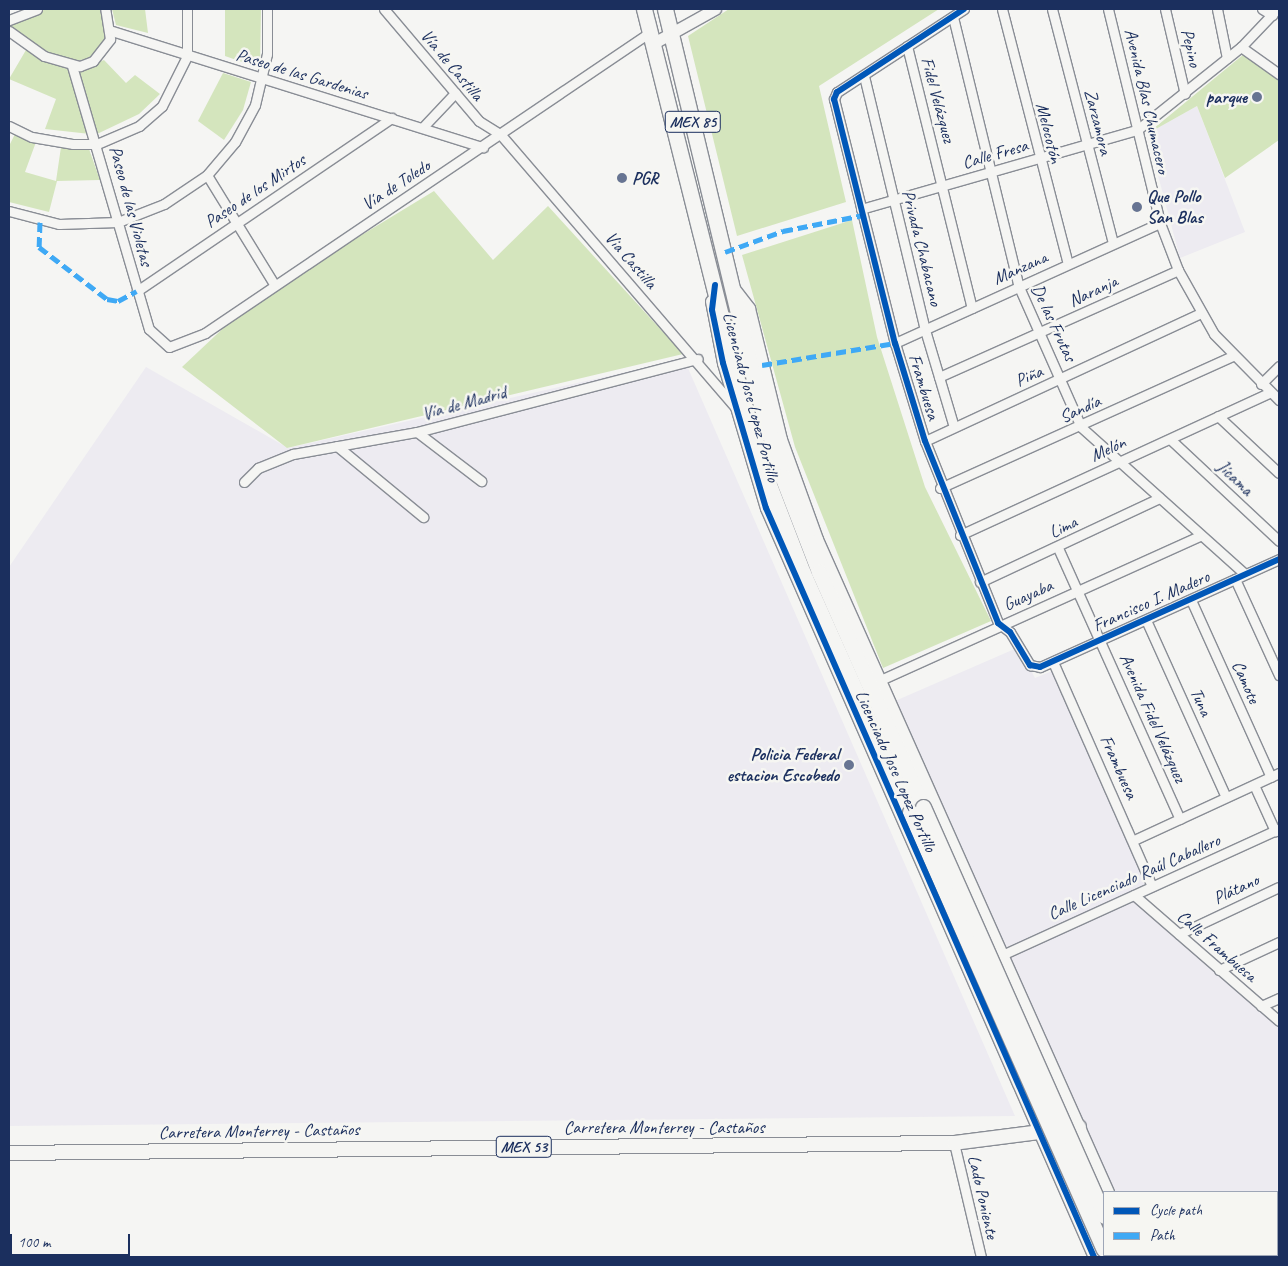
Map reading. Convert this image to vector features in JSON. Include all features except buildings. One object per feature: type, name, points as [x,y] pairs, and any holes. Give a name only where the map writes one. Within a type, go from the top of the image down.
[{"type":"highway","name":"Licenciado Jose Lopez Portillo","points":[[644,9],[647,40],[715,285],[740,392],[768,482],[803,573],[917,809],[1103,1214]]},
{"type":"highway","name":"Licenciado Jose Lopez Portillo","points":[[667,10],[732,286],[782,476],[874,683],[917,809],[1103,1247]]},
{"type":"main road","name":"Carretera Monterrey - Castaños","points":[[9,1153],[954,1143],[1039,1134],[1079,1127]]},
{"type":"street","points":[[9,20],[37,9]]},
{"type":"street","points":[[9,31],[33,50],[72,66],[93,61],[112,32],[105,9]]},
{"type":"street","points":[[9,126],[53,141],[97,144],[126,133],[153,115],[169,95],[187,56],[187,9]]},
{"type":"street","points":[[9,211],[59,224],[118,222],[164,204],[207,175],[246,124],[262,80],[267,9]]},
{"type":"street","name":"Vía de Castilla","points":[[384,9],[479,121],[501,136]]},
{"type":"street","points":[[647,40],[672,36],[715,9]]},
{"type":"street","points":[[864,76],[964,9]]},
{"type":"street","name":"Melocotón","points":[[1002,9],[1038,159],[1068,264]]},
{"type":"street","name":"Zarzamora","points":[[1052,9],[1113,243]]},
{"type":"street","name":"Avenida Blas Chumacero","points":[[1108,9],[1160,223],[1178,270],[1199,314],[1232,356],[1279,400]]},
{"type":"street","name":"Pepino","points":[[1165,9],[1185,94]]},
{"type":"street","points":[[1217,9],[1227,58]]},
{"type":"street","points":[[1137,130],[1185,94],[1241,47],[1274,12],[1262,9]]},
{"type":"street","points":[[647,40],[667,10]]},
{"type":"street","name":"De las Frutas","points":[[953,17],[1019,287],[1062,379],[1081,427],[1200,536],[1245,574]]},
{"type":"street","name":"Paseo de las Gardenias","points":[[112,32],[483,147]]},
{"type":"street","name":"Vía de Toledo","points":[[169,347],[205,333],[274,284],[647,40]]},
{"type":"street","name":"Fidel Velázquez","points":[[907,46],[944,186],[972,308]]},
{"type":"street","points":[[1241,47],[1279,74]]},
{"type":"street","name":"Paseo de las Violetas","points":[[72,66],[97,144],[149,330],[169,347]]},
{"type":"street","name":"Frambuesa","points":[[864,76],[834,94],[895,343],[940,488],[960,536],[1000,626],[1010,632],[1034,667]]},
{"type":"street","name":"Privada Chabacano","points":[[864,76],[925,330],[954,427]]},
{"type":"street","points":[[423,127],[455,94]]},
{"type":"street","name":"Paseo de los Mirtos","points":[[137,291],[392,118]]},
{"type":"street","name":"Calle Fresa","points":[[861,209],[1137,130]]},
{"type":"street","name":"Via Castilla","points":[[501,136],[698,360],[735,408]]},
{"type":"street","points":[[207,175],[238,222],[274,284]]},
{"type":"street","name":"Manzana","points":[[895,343],[1160,223]]},
{"type":"street","name":"Naranja","points":[[939,377],[1178,270]]},
{"type":"street","name":"Licenciado Jose Lopez Portillo","points":[[715,285],[712,310],[735,408],[753,470],[794,576],[1094,1257]]},
{"type":"street","name":"Piña","points":[[925,441],[1199,314]]},
{"type":"street","name":"Sandía","points":[[940,488],[1081,427],[1232,356]]},
{"type":"street","name":"Vía de Madrid","points":[[244,482],[275,459],[417,432],[698,360]]},
{"type":"street","points":[[1262,384],[1279,366]]},
{"type":"street","name":"Melón","points":[[960,536],[1270,392]]},
{"type":"street","points":[[1218,416],[1279,472]]},
{"type":"street","points":[[417,432],[482,481]]},
{"type":"street","name":"Jícama","points":[[1170,439],[1279,541]]},
{"type":"street","points":[[336,446],[423,517]]},
{"type":"street","name":"Lima","points":[[980,582],[1058,548],[1159,498]]},
{"type":"street","name":"Guayaba","points":[[874,683],[1200,536]]},
{"type":"street","name":"Avenida Fidel Velázquez","points":[[1058,548],[1180,819]]},
{"type":"street","name":"Francisco I. Madero","points":[[1034,667],[1053,662],[1279,559]]},
{"type":"street","points":[[1235,579],[1279,674]]},
{"type":"street","name":"Camote","points":[[1191,600],[1275,775]]},
{"type":"street","name":"Tuna","points":[[1146,620],[1226,797]]},
{"type":"street","name":"Frambuesa","points":[[1053,662],[1134,840],[1152,886]]},
{"type":"street","name":"Licenciado Jose Lopez Portillo","points":[[874,683],[1002,955],[1106,1188]]},
{"type":"street","points":[[1134,840],[1275,775]]},
{"type":"street","points":[[1254,785],[1277,830]]},
{"type":"street","name":"Calle Licenciado Raúl Caballero","points":[[1002,955],[1277,830]]},
{"type":"street","name":"Plátano","points":[[1179,934],[1279,887]]},
{"type":"street","name":"Calle Frambuesa","points":[[1134,895],[1279,1021]]},
{"type":"street","points":[[1219,970],[1279,942]]},
{"type":"street","points":[[1261,1006],[1279,998]]},
{"type":"street","points":[[1017,1083],[1026,1090],[1042,1090],[1055,1073]]},
{"type":"street","name":"Lado Poniente","points":[[954,1143],[981,1257]]},
{"type":"street","points":[[1067,1197],[1079,1177],[1089,1175],[1106,1188]]},
{"type":"shaded area","points":[[1197,106],[1245,232],[1180,258],[1147,134]]},
{"type":"shaded area","points":[[684,359],[1015,1116],[9,1126],[9,567],[146,367],[288,448]]},
{"type":"shaded area","points":[[1019,647],[1035,678],[1052,671],[1150,882],[1134,898],[1279,1026],[1279,1202],[1278,1191],[1115,1191],[895,701]]},
{"type":"green space","points":[[44,9],[100,9],[106,38],[90,58],[71,62],[42,49],[9,25]]},
{"type":"green space","points":[[112,9],[145,9],[148,33],[116,25]]},
{"type":"green space","points":[[225,9],[261,9],[260,68],[225,56]]},
{"type":"green space","points":[[729,9],[939,9],[819,86],[846,202],[737,236],[688,36]]},
{"type":"green space","points":[[26,50],[69,70],[90,134],[45,129],[56,99],[9,79]]},
{"type":"green space","points":[[1244,54],[1279,77],[1279,140],[1225,178],[1197,106],[1147,134]]},
{"type":"green space","points":[[104,60],[126,83],[135,75],[160,94],[139,114],[97,134],[76,71]]},
{"type":"green space","points":[[223,73],[251,82],[243,110],[224,140],[198,121]]},
{"type":"green space","points":[[15,134],[36,142],[25,172],[56,181],[61,147],[89,149],[100,180],[57,181],[49,212],[9,202],[9,146]]},
{"type":"green space","points":[[434,191],[493,260],[548,206],[683,354],[287,448],[182,367],[250,303]]},
{"type":"green space","points":[[852,220],[877,337],[925,487],[991,621],[883,668],[795,447],[742,255]]},
{"type":"marked path","points":[[725,252],[783,231],[863,215]]},
{"type":"marked path","points":[[40,222],[39,247],[107,299],[118,301],[137,291]]},
{"type":"marked path","points":[[762,365],[895,343]]},
{"type":"cycle path","points":[[964,9],[837,92],[834,99],[895,343],[925,441],[998,623],[1010,632],[1030,665],[1040,667],[1279,559]]},
{"type":"cycle path","points":[[715,285],[712,310],[723,363],[766,508],[1094,1257]]},
{"type":"place","name":"parque","points":[[1257,97]]},
{"type":"place","name":"PGR","points":[[622,178]]},
{"type":"place","name":"Que Pollo San Blas","points":[[1137,207]]},
{"type":"place","name":"Policia Federal estacion Escobedo","points":[[849,765]]}]
